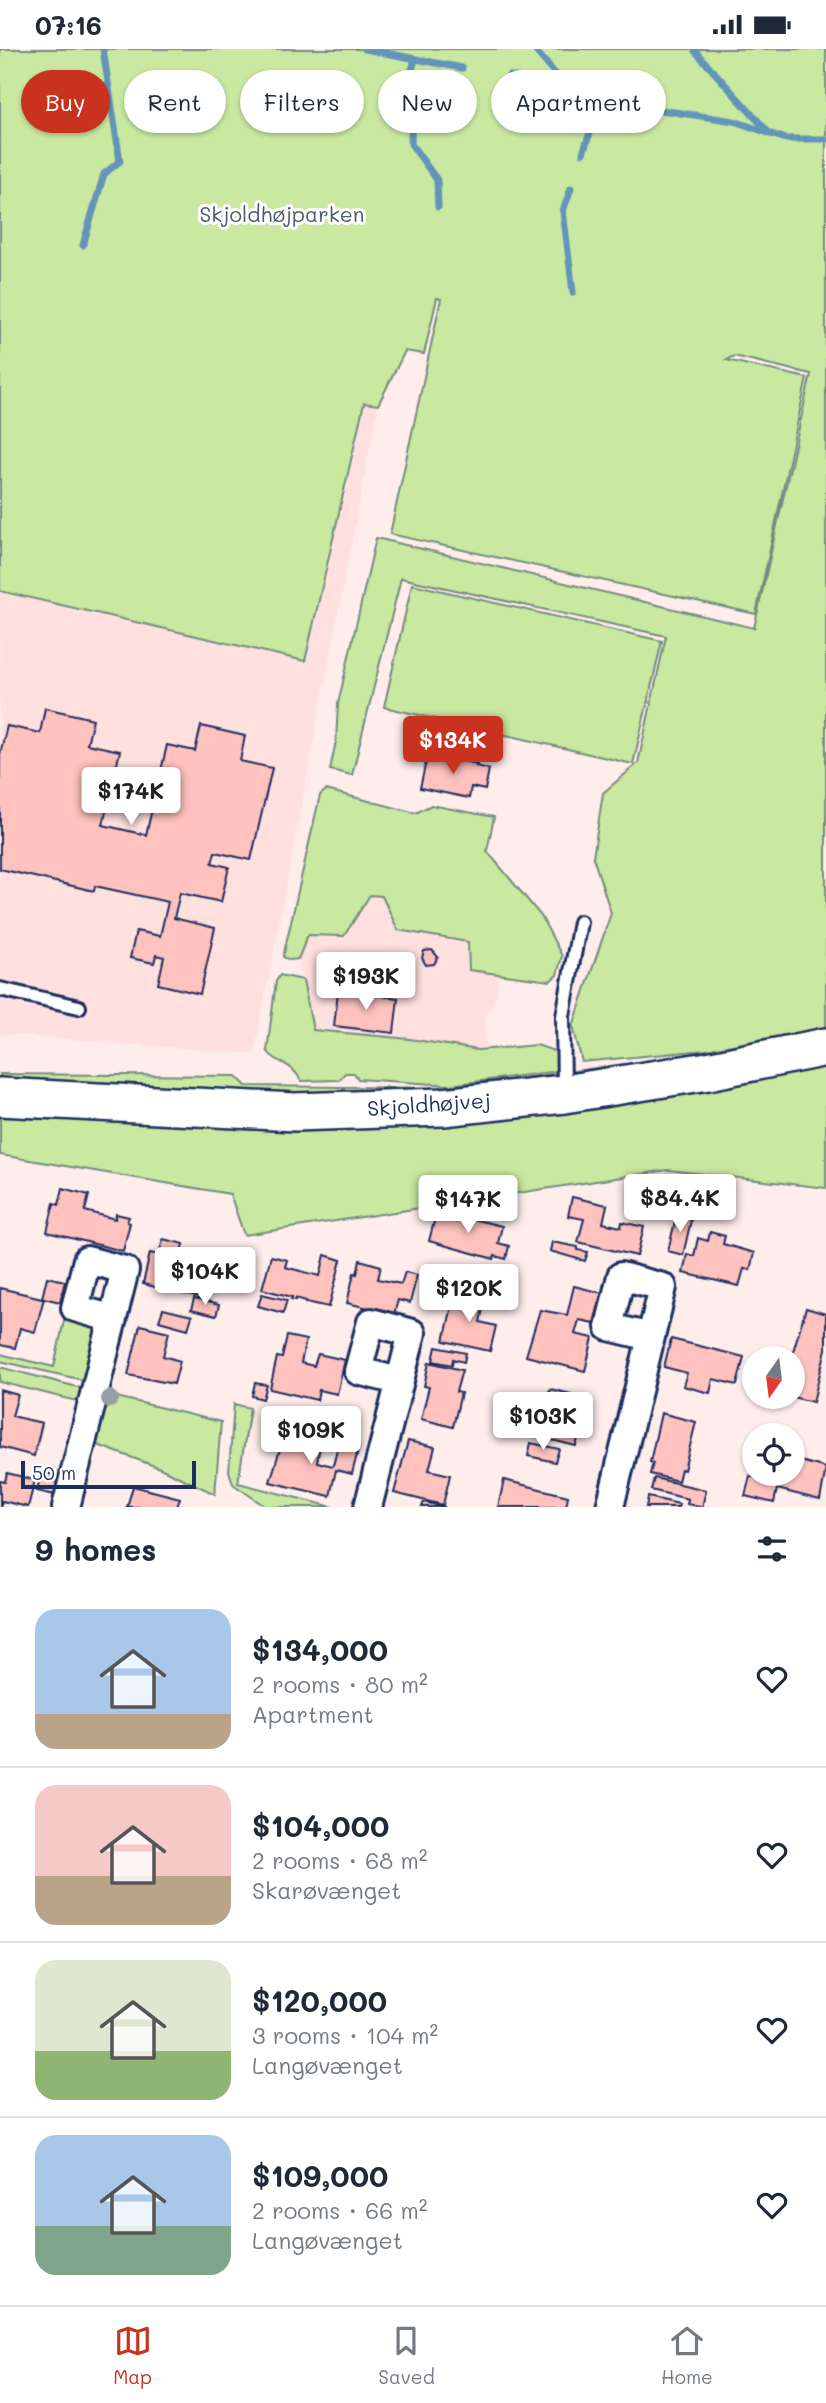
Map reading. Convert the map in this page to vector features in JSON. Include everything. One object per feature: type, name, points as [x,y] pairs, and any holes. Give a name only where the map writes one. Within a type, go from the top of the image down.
[{"type":"street","name":"Skjoldhøjvej","points":[[9,1096],[295,1112],[443,1107],[564,1094],[708,1071],[826,1047]]},
{"type":"street","points":[[66,1507],[113,1318]]},
{"type":"street","points":[[610,1507],[651,1336]]},
{"type":"street","points":[[368,1507],[399,1381]]},
{"type":"lane","points":[[564,1094],[563,1016],[580,922]]},
{"type":"lane","points":[[0,989],[79,1007]]},
{"type":"shaded area","points":[[0,327],[378,405],[254,1054],[0,1034]]},
{"type":"shaded area","points":[[370,895],[382,896],[398,930],[468,942],[469,970],[499,974],[497,995],[485,1019],[487,1048],[478,1050],[410,1039],[313,1030],[298,959],[308,935],[344,935]]},
{"type":"green space","name":"Skjoldhøjparken","points":[[0,49],[826,49],[826,1027],[706,1050],[582,1062],[573,1026],[611,913],[593,857],[603,793],[638,763],[666,636],[401,578],[352,775],[330,770],[336,741],[338,704],[376,538],[754,628],[811,374],[734,356],[726,360],[807,378],[756,614],[390,534],[441,299],[437,298],[424,354],[405,351],[378,405],[364,403],[305,661],[0,591]]},
{"type":"green space","points":[[412,584],[662,641],[633,764],[384,707]]},
{"type":"green space","points":[[326,790],[416,813],[431,805],[494,817],[487,851],[541,916],[562,956],[557,975],[550,981],[469,970],[468,942],[398,930],[382,896],[370,895],[344,936],[308,935],[298,959],[283,957],[320,795]]},
{"type":"green space","points":[[280,975],[303,980],[313,1030],[410,1039],[478,1050],[537,1045],[557,1052],[558,1071],[450,1085],[358,1079],[354,1073],[345,1073],[339,1080],[301,1081],[293,1070],[267,1051],[276,981]]},
{"type":"green space","points":[[826,1041],[826,1188],[668,1170],[244,1235],[230,1194],[0,1155],[0,1074],[236,1076],[246,1086],[445,1088]]},
{"type":"green space","points":[[66,1311],[100,1322],[87,1381],[0,1361],[0,1354],[54,1367]]},
{"type":"green space","points":[[0,1367],[85,1389],[81,1402],[0,1382]]},
{"type":"green space","points":[[104,1394],[221,1422],[215,1494],[160,1468],[95,1444]]},
{"type":"green space","points":[[234,1404],[250,1408],[238,1483],[333,1507],[266,1507],[233,1484],[229,1471]]},
{"type":"building","points":[[45,708],[93,719],[87,744],[120,751],[103,825],[146,835],[167,745],[195,751],[201,726],[245,736],[240,761],[272,768],[251,860],[215,852],[212,863],[229,867],[221,902],[180,893],[174,918],[215,928],[200,994],[158,984],[164,957],[156,955],[154,963],[130,958],[136,931],[160,936],[168,902],[95,886],[94,891],[0,869],[0,754],[7,726],[40,733]]},
{"type":"building","points":[[428,753],[489,769],[485,790],[471,787],[469,798],[420,788]]},
{"type":"building","points":[[432,950],[438,957],[434,964],[426,965],[422,958],[424,951]]},
{"type":"building","points":[[338,991],[398,998],[394,1033],[334,1026]]},
{"type":"building","points":[[63,1188],[89,1195],[85,1211],[115,1219],[116,1214],[129,1217],[123,1251],[47,1232],[54,1203],[59,1205]]},
{"type":"building","points":[[572,1197],[607,1205],[603,1223],[621,1227],[622,1222],[644,1227],[637,1256],[578,1242],[584,1219],[568,1216]]},
{"type":"building","points":[[438,1206],[456,1211],[455,1215],[502,1226],[498,1243],[509,1246],[506,1259],[495,1256],[494,1259],[429,1241]]},
{"type":"building","points":[[677,1213],[692,1216],[683,1255],[668,1251]]},
{"type":"building","points":[[710,1232],[725,1236],[723,1244],[754,1253],[750,1270],[744,1269],[739,1286],[683,1273],[687,1254],[694,1256],[698,1238],[708,1241]]},
{"type":"building","points":[[163,1239],[184,1244],[180,1260],[204,1266],[197,1297],[143,1284],[150,1253],[159,1255]]},
{"type":"building","points":[[552,1242],[578,1247],[578,1250],[588,1252],[585,1261],[550,1251]]},
{"type":"building","points":[[325,1255],[341,1260],[329,1307],[291,1299],[292,1297],[262,1289],[271,1256],[287,1260],[285,1267],[320,1276]]},
{"type":"building","points":[[360,1260],[381,1266],[378,1279],[401,1284],[405,1272],[417,1275],[410,1303],[398,1300],[394,1314],[347,1303]]},
{"type":"building","points":[[445,1270],[456,1272],[450,1299],[439,1296]]},
{"type":"building","points":[[47,1277],[65,1281],[60,1302],[44,1298],[35,1332],[20,1328],[15,1348],[0,1345],[0,1288],[42,1298]]},
{"type":"building","points":[[574,1286],[602,1293],[594,1323],[579,1320],[575,1334],[593,1338],[585,1371],[526,1356],[540,1310],[567,1315]]},
{"type":"building","points":[[455,1293],[485,1300],[480,1322],[496,1326],[490,1351],[444,1341]]},
{"type":"building","points":[[262,1294],[287,1300],[283,1313],[258,1306]]},
{"type":"building","points":[[194,1299],[219,1305],[216,1316],[191,1310]]},
{"type":"building","points":[[806,1308],[826,1314],[826,1349],[813,1402],[805,1400],[805,1346],[795,1346]]},
{"type":"building","points":[[163,1309],[192,1316],[188,1329],[159,1321]]},
{"type":"building","points":[[140,1325],[169,1332],[163,1356],[180,1361],[174,1384],[128,1375]]},
{"type":"building","points":[[287,1336],[306,1340],[301,1363],[314,1366],[318,1354],[345,1360],[337,1394],[319,1390],[317,1400],[270,1389],[277,1357],[282,1358]]},
{"type":"building","points":[[671,1339],[742,1357],[737,1385],[713,1379],[710,1393],[683,1386],[687,1373],[664,1367]]},
{"type":"building","points":[[436,1347],[466,1353],[464,1362],[453,1359],[452,1365],[433,1361]]},
{"type":"building","points":[[429,1362],[462,1370],[456,1392],[461,1393],[453,1427],[421,1419],[429,1387],[424,1386]]},
{"type":"building","points":[[255,1383],[267,1385],[263,1399],[252,1396]]},
{"type":"building","points":[[550,1389],[571,1394],[565,1414],[583,1418],[576,1446],[527,1434],[534,1407],[545,1409]]},
{"type":"building","points":[[0,1390],[18,1395],[12,1416],[42,1423],[34,1456],[0,1447]]},
{"type":"building","points":[[661,1413],[696,1422],[684,1470],[681,1469],[678,1481],[650,1474],[653,1463],[650,1462]]},
{"type":"building","points":[[284,1436],[320,1446],[317,1462],[333,1466],[339,1441],[359,1446],[352,1474],[336,1470],[330,1496],[270,1482]]},
{"type":"building","points":[[408,1441],[435,1447],[429,1470],[450,1475],[443,1505],[394,1493]]},
{"type":"building","points":[[531,1443],[559,1449],[555,1462],[528,1456]]},
{"type":"building","points":[[805,1462],[826,1468],[820,1500],[777,1489],[774,1503],[745,1496],[748,1486],[805,1486]]},
{"type":"building","points":[[41,1472],[59,1476],[55,1495],[37,1491]]},
{"type":"building","points":[[7,1473],[35,1480],[28,1507],[2,1501],[0,1507],[0,1481],[5,1482]]},
{"type":"building","points":[[654,1478],[706,1490],[702,1507],[687,1504],[688,1499],[651,1490]]},
{"type":"building","points":[[504,1480],[568,1496],[566,1507],[498,1507]]},
{"type":"building","points":[[133,1486],[180,1498],[177,1507],[127,1507]]},
{"type":"building","points":[[648,1497],[679,1504],[678,1507],[646,1507]]},
{"type":"building","points":[[424,1502],[445,1507],[422,1507]]},
{"type":"waterway","points":[[83,245],[104,174],[120,161],[103,49]]},
{"type":"waterway","points":[[365,49],[462,68]]},
{"type":"waterway","points":[[534,49],[568,89],[601,101],[734,121],[786,139],[826,139]]},
{"type":"waterway","points":[[695,51],[770,134]]},
{"type":"waterway","points":[[415,59],[412,70],[411,144],[437,180],[438,207]]},
{"type":"waterway","points":[[583,153],[590,133]]},
{"type":"waterway","points":[[571,188],[563,211],[573,292]]}]
